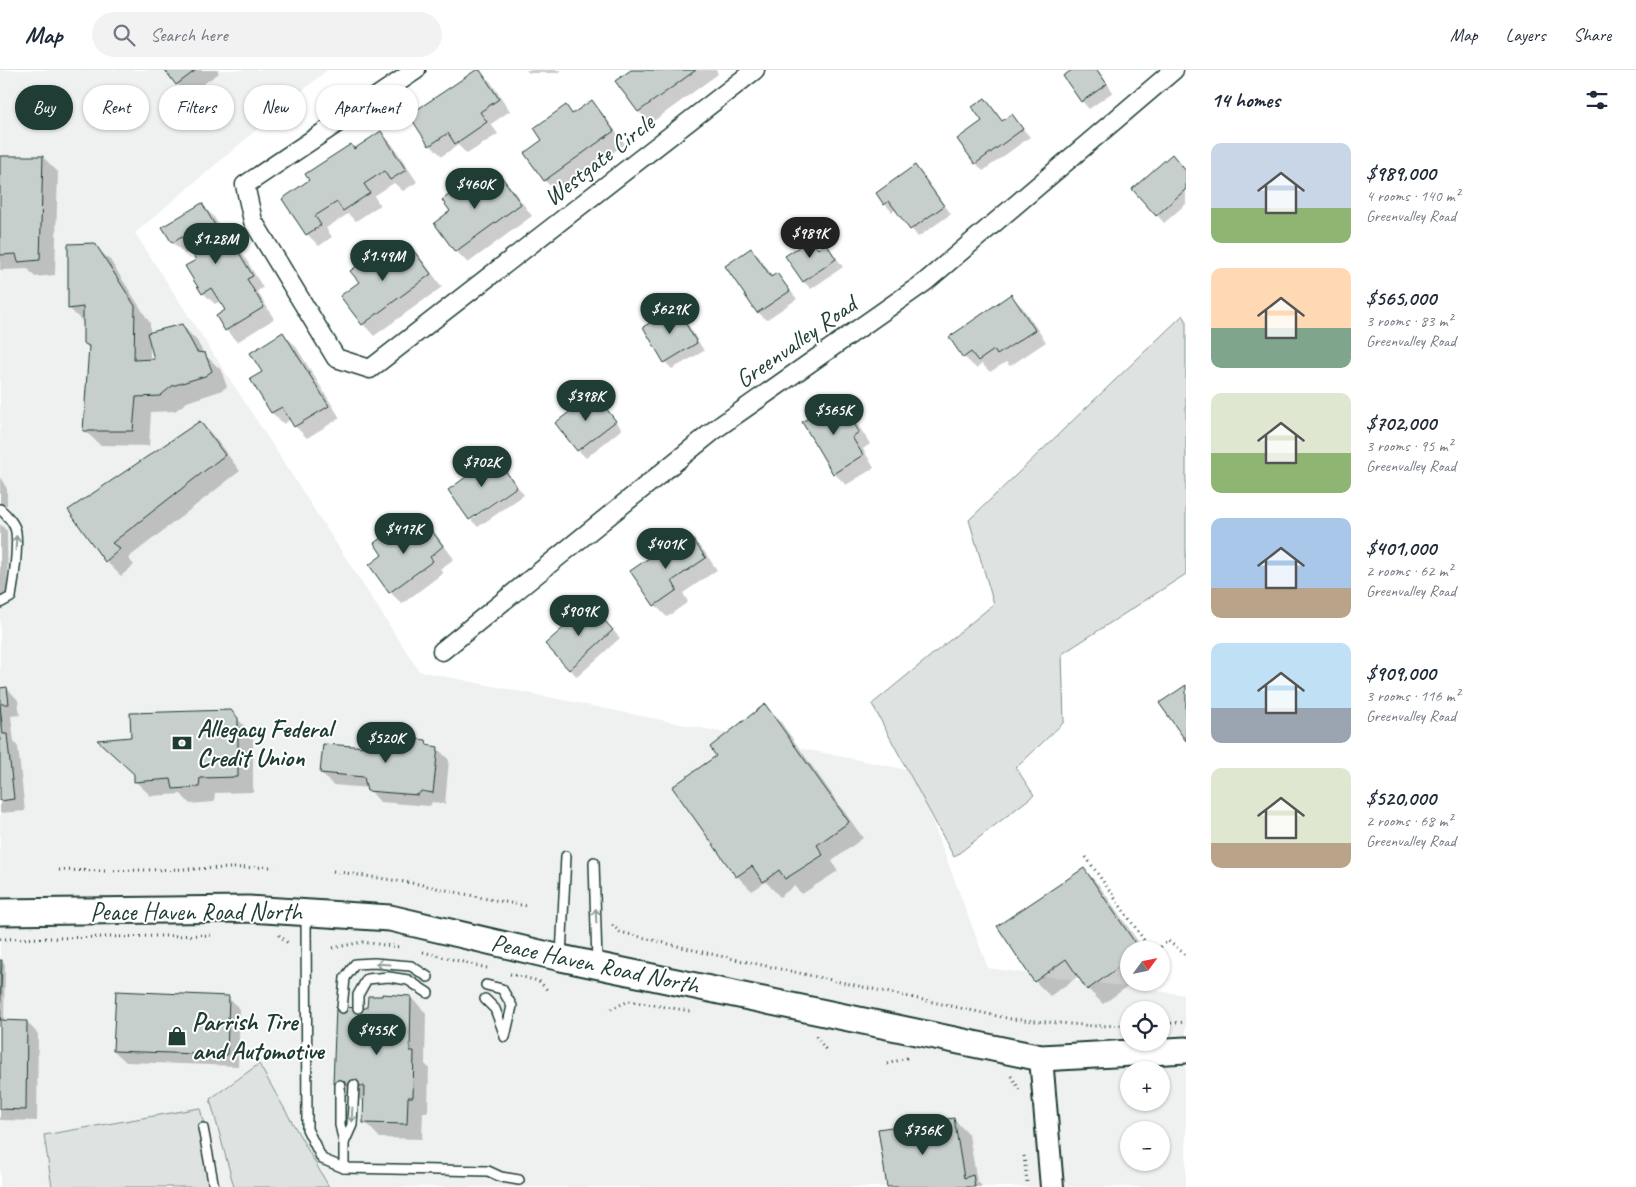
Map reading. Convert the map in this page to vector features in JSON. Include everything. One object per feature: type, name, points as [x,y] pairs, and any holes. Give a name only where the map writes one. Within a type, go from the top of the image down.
[{"type":"main road","name":"Peace Haven Road North","points":[[0,912],[248,909],[390,918],[561,958],[1041,1058],[1186,1050]]},
{"type":"street","name":"Westgate Circle","points":[[416,70],[245,185],[253,220],[336,358],[370,369],[755,70]]},
{"type":"street","name":"Greenvalley Road","points":[[442,651],[717,428],[924,282],[1174,70]]},
{"type":"street","points":[[1041,1058],[1052,1187]]},
{"type":"lane","points":[[0,509],[6,514],[16,530],[14,579],[11,596],[0,603]]},
{"type":"lane","points":[[561,958],[566,856]]},
{"type":"lane","points":[[594,862],[597,965]]},
{"type":"lane","points":[[306,913],[306,1129],[322,1159],[344,1168],[488,1171],[501,1177],[519,1180]]},
{"type":"lane","points":[[342,1008],[344,978],[355,964],[374,963],[411,966],[428,977]]},
{"type":"lane","points":[[358,1008],[358,995],[367,979],[389,977],[408,980],[428,993]]},
{"type":"lane","points":[[485,999],[495,1009],[505,1036],[512,1006],[502,989],[486,985]]},
{"type":"lane","points":[[340,1085],[340,1125],[344,1143],[344,1168]]},
{"type":"lane","points":[[344,1143],[352,1125],[354,1085]]},
{"type":"lane","points":[[202,1128],[214,1187]]},
{"type":"path","points":[[1086,857],[1145,941]]},
{"type":"path","points":[[59,870],[101,871],[274,867]]},
{"type":"path","points":[[333,871],[418,884],[527,906]]},
{"type":"path","points":[[609,922],[620,932],[702,952],[1011,1019],[1094,1026],[1120,1025]]},
{"type":"path","points":[[271,934],[279,935],[290,945]]},
{"type":"path","points":[[0,940],[221,935]]},
{"type":"path","points":[[332,948],[362,942],[407,949]]},
{"type":"path","points":[[1170,943],[1186,955]]},
{"type":"path","points":[[416,951],[494,970]]},
{"type":"path","points":[[504,972],[539,981],[549,992]]},
{"type":"path","points":[[611,1009],[629,1001],[698,1013]]},
{"type":"path","points":[[1170,1023],[1186,1022]]},
{"type":"path","points":[[815,1035],[826,1050]]},
{"type":"path","points":[[887,1064],[908,1056],[917,1058]]},
{"type":"path","points":[[1010,1074],[1020,1089],[1021,1099]]},
{"type":"path","points":[[1024,1148],[1026,1178],[1029,1187]]},
{"type":"shaded area","points":[[0,70],[327,70],[306,88],[306,85],[244,85],[244,130],[256,130],[135,233],[419,671],[913,771],[988,968],[1120,986],[1120,991],[1157,991],[1186,995],[1186,1187],[0,1187]]},
{"type":"shaded area","points":[[1183,315],[1186,320],[1186,574],[1062,654],[1064,722],[1016,768],[1034,795],[954,857],[872,704],[994,604],[969,520]]},
{"type":"shaded area","points":[[259,1064],[329,1187],[234,1187],[210,1099]]},
{"type":"shaded area","points":[[200,1108],[219,1187],[52,1187],[44,1135]]},
{"type":"building","points":[[165,70],[196,70],[176,85]]},
{"type":"building","points":[[476,70],[480,70],[499,99],[480,112],[487,122],[455,144],[448,133],[429,146],[418,129],[418,109]]},
{"type":"building","points":[[631,70],[696,70],[638,112],[615,81]]},
{"type":"building","points":[[1072,70],[1097,70],[1107,84],[1081,102],[1063,76]]},
{"type":"building","points":[[985,98],[1002,121],[1012,114],[1023,129],[975,164],[957,139],[982,121],[972,107]]},
{"type":"building","points":[[592,100],[614,131],[544,181],[524,153],[542,140],[534,128],[566,105],[572,114]]},
{"type":"building","points":[[381,131],[406,170],[390,180],[384,171],[364,184],[370,193],[343,211],[337,202],[315,216],[321,225],[306,235],[282,199],[309,180],[305,174],[351,144],[354,149]]},
{"type":"building","points":[[1172,154],[1186,171],[1186,189],[1156,216],[1132,189]]},
{"type":"building","points":[[0,156],[43,156],[40,260],[18,262],[16,254],[0,255]]},
{"type":"building","points":[[915,165],[944,206],[910,230],[889,201],[884,205],[876,193]]},
{"type":"building","points":[[499,173],[521,204],[455,252],[434,223],[450,211],[442,200],[474,177],[481,186]]},
{"type":"building","points":[[202,203],[219,232],[224,228],[253,276],[247,279],[264,307],[225,331],[216,316],[225,310],[211,288],[202,294],[185,266],[196,260],[182,237],[172,243],[162,227]]},
{"type":"building","points":[[811,239],[818,249],[826,243],[836,259],[803,282],[785,256]]},
{"type":"building","points":[[95,243],[135,306],[134,360],[154,359],[147,333],[182,324],[197,352],[205,353],[212,371],[205,376],[172,386],[160,396],[136,397],[133,431],[83,431],[89,346],[83,343],[83,307],[68,309],[68,244]]},
{"type":"building","points":[[408,243],[431,274],[362,325],[340,296],[359,282],[350,271],[382,248],[389,258]]},
{"type":"building","points":[[751,248],[771,277],[777,273],[790,291],[757,313],[725,266]]},
{"type":"building","points":[[1011,294],[1035,330],[997,355],[994,350],[978,361],[971,352],[963,358],[949,337]]},
{"type":"building","points":[[676,307],[697,343],[664,363],[643,327]]},
{"type":"building","points":[[283,332],[329,406],[294,427],[282,407],[271,413],[250,379],[262,372],[250,353]]},
{"type":"building","points":[[594,393],[616,421],[577,451],[555,423]]},
{"type":"building","points":[[839,399],[859,432],[852,437],[863,455],[833,474],[802,422]]},
{"type":"building","points":[[200,421],[225,455],[112,543],[120,549],[105,562],[68,510]]},
{"type":"building","points":[[495,456],[517,487],[469,520],[448,490]]},
{"type":"building","points":[[424,520],[443,546],[430,557],[433,561],[389,593],[369,565],[382,555],[374,543],[395,528],[402,536]]},
{"type":"building","points":[[692,538],[706,558],[672,581],[677,590],[654,606],[630,571],[668,545],[673,551]]},
{"type":"building","points":[[590,604],[613,630],[569,670],[545,644]]},
{"type":"building","points":[[1186,685],[1186,741],[1159,703]]},
{"type":"building","points":[[7,687],[9,704],[0,704],[0,688]]},
{"type":"building","points":[[765,704],[849,822],[817,845],[823,855],[785,879],[779,870],[763,882],[752,866],[736,877],[672,787],[716,756],[710,747]]},
{"type":"building","points":[[0,705],[3,734],[7,734],[14,799],[0,801]]},
{"type":"building","points":[[231,710],[238,718],[238,777],[200,778],[199,787],[173,789],[171,779],[134,782],[134,774],[97,740],[131,737],[130,713]]},
{"type":"building","points":[[372,734],[426,740],[427,745],[438,747],[433,793],[421,791],[418,795],[367,791],[364,777],[320,773],[323,744],[369,747]]},
{"type":"building","points":[[1084,868],[1134,941],[1120,941],[1120,966],[1087,990],[1066,959],[1034,982],[997,926]]},
{"type":"building","points":[[0,960],[2,960],[0,1020]]},
{"type":"building","points":[[116,991],[229,996],[227,1055],[113,1051]]},
{"type":"building","points":[[382,994],[411,996],[410,1051],[414,1051],[413,1097],[408,1097],[407,1124],[363,1123],[364,1086],[333,1084],[336,1007],[367,1008],[368,996],[382,996]]},
{"type":"building","points":[[0,1020],[27,1021],[26,1110],[0,1109]]},
{"type":"building","points":[[954,1118],[964,1178],[973,1175],[975,1187],[887,1187],[878,1129]]},
{"type":"place","name":"Allegacy Federal Credit Union","points":[[182,743]]},
{"type":"place","name":"Parrish Tire and Automotive","points":[[177,1036]]}]
